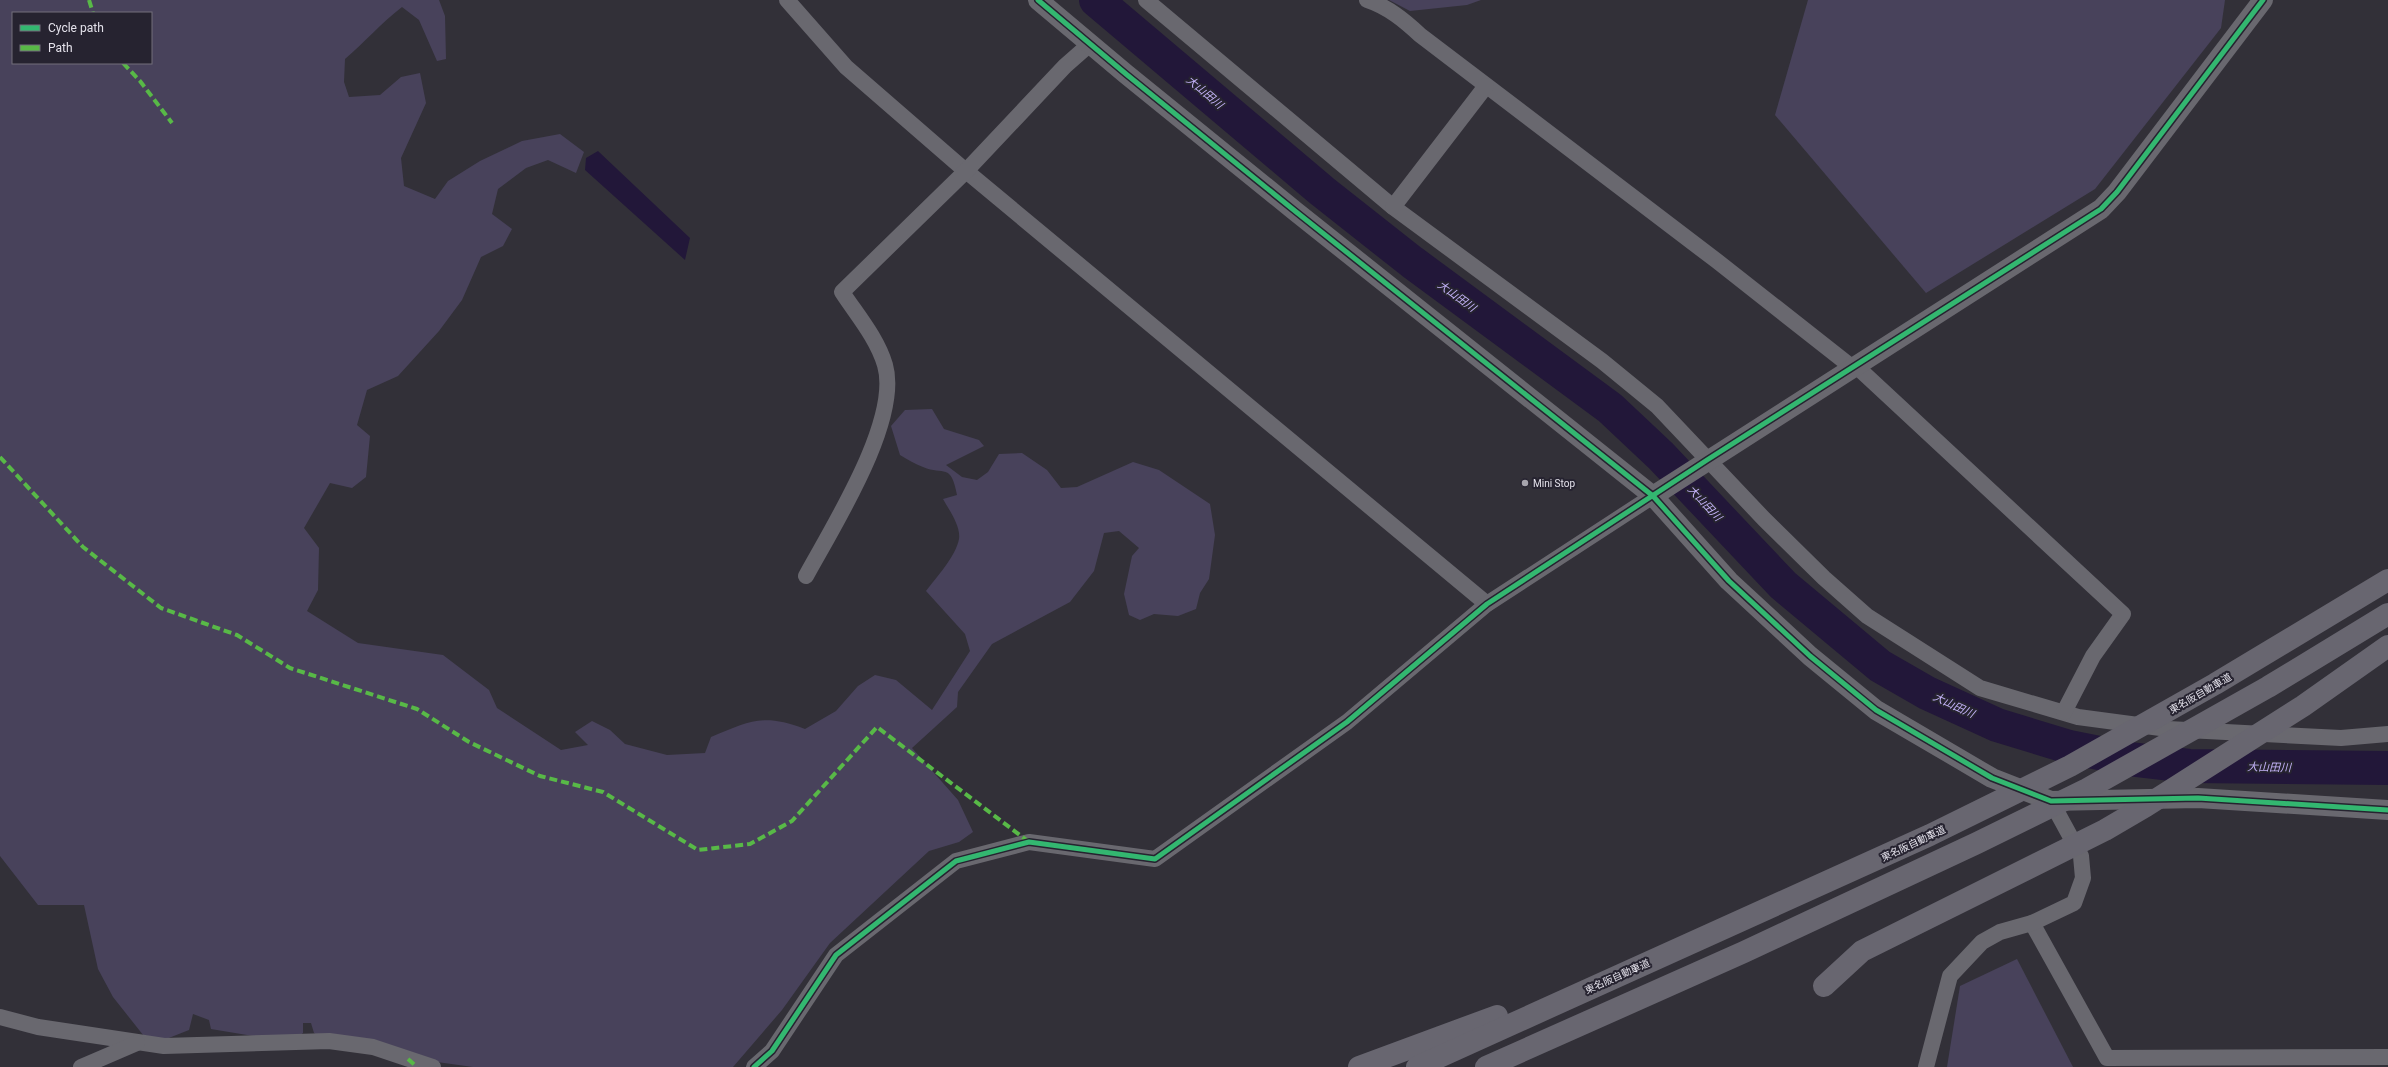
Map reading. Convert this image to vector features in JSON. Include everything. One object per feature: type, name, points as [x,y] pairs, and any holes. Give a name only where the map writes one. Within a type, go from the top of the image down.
[{"type":"highway","name":"東名阪自動車道","points":[[1418,1067],[1539,1010],[1731,927],[1930,835],[2070,766],[2215,684],[2388,580]]},
{"type":"highway","points":[[1486,1067],[1751,949],[1978,843],[2087,789],[2268,687],[2388,614]]},
{"type":"highway","points":[[1824,986],[1862,951],[2105,830],[2303,706],[2388,646]]},
{"type":"highway","points":[[1359,1067],[1491,1017],[1539,1010]]},
{"type":"street","points":[[787,0],[846,67],[966,172],[1487,604]]},
{"type":"street","points":[[1038,0],[1295,211],[1656,494],[1729,581],[1810,656],[1876,710],[1992,778],[2051,801],[2198,798],[2388,810]]},
{"type":"street","points":[[1146,0],[1393,207],[1602,361],[1657,406],[1705,462],[1824,578],[1868,616],[1980,688],[2078,717],[2208,731],[2341,738],[2388,734]]},
{"type":"street","points":[[1367,0],[1379,4],[1403,20],[1486,86],[1854,367],[2123,614],[2093,656],[2064,712]]},
{"type":"street","points":[[754,1067],[772,1051],[836,955],[956,861],[1029,842],[1155,859],[1347,722],[1487,604],[1705,462],[2101,209],[2263,0]]},
{"type":"street","points":[[806,576],[870,456],[881,424],[886,392],[885,366],[875,342],[842,292],[966,172],[1065,66],[1090,44]]},
{"type":"street","points":[[1393,207],[1486,86]]},
{"type":"street","points":[[1926,1067],[1950,976],[1982,942],[2000,932],[2032,923],[2074,903],[2084,878],[2081,856],[2051,801]]},
{"type":"street","points":[[2032,923],[2109,1063],[2388,1057]]},
{"type":"street","points":[[0,1017],[38,1027],[164,1046],[329,1041],[373,1047],[433,1067]]},
{"type":"street","points":[[81,1067],[138,1043]]},
{"type":"shaded area","points":[[0,0],[439,0],[445,16],[446,59],[437,61],[419,20],[402,7],[387,19],[345,59],[344,82],[349,97],[380,95],[401,77],[420,73],[426,103],[401,158],[404,186],[435,199],[448,181],[480,161],[522,141],[560,134],[584,152],[576,173],[548,160],[526,168],[498,189],[492,214],[512,229],[503,246],[481,257],[462,300],[439,331],[398,376],[367,390],[357,425],[370,436],[366,477],[352,488],[330,483],[304,528],[319,548],[318,590],[307,611],[358,643],[443,655],[489,690],[497,708],[561,750],[588,745],[575,732],[592,721],[610,730],[625,744],[667,755],[705,753],[711,737],[747,723],[767,720],[778,721],[805,729],[836,711],[858,686],[875,675],[896,680],[932,710],[970,651],[965,634],[926,591],[945,566],[957,546],[959,539],[958,529],[954,518],[943,499],[957,495],[955,485],[949,474],[923,467],[900,455],[891,426],[905,410],[932,409],[944,429],[979,440],[984,446],[946,465],[962,477],[977,480],[988,472],[999,454],[1022,453],[1047,470],[1061,488],[1077,487],[1133,462],[1159,470],[1210,504],[1215,535],[1209,579],[1200,593],[1196,609],[1178,616],[1154,614],[1140,620],[1129,615],[1124,594],[1132,556],[1139,548],[1119,531],[1104,533],[1094,571],[1070,602],[992,644],[958,692],[957,707],[912,748],[958,800],[973,832],[959,842],[929,851],[830,943],[782,1010],[733,1067],[473,1067],[336,1048],[314,1033],[311,1023],[303,1023],[303,1033],[290,1042],[211,1029],[209,1020],[193,1014],[189,1030],[151,1045],[113,997],[98,969],[84,905],[38,905],[0,856]]},
{"type":"shaded area","points":[[1389,0],[1481,0],[1467,5],[1410,11]]},
{"type":"shaded area","points":[[1808,0],[2225,0],[2221,28],[2095,189],[1926,293],[1775,115]]},
{"type":"shaded area","points":[[598,151],[690,238],[685,260],[585,170],[586,158]]},
{"type":"shaded area","points":[[2017,959],[2073,1067],[1947,1067],[1960,986]]},
{"type":"waterway","name":"大山田川","points":[[1096,0],[1322,191],[1412,262],[1610,408],[1661,456],[1783,585],[1880,666],[1927,693],[1997,725],[2069,747],[2129,759],[2189,766],[2388,768]]},
{"type":"marked path","points":[[89,0],[93,12]]},
{"type":"marked path","points":[[124,64],[140,81],[172,123]]},
{"type":"marked path","points":[[0,457],[83,547],[161,608],[237,635],[290,668],[417,709],[469,742],[540,776],[603,792],[698,850],[750,844],[792,821],[877,727],[1029,842]]},
{"type":"marked path","points":[[408,1059],[417,1067]]},
{"type":"cycle path","points":[[1038,0],[1126,74],[1295,211],[1653,496],[1729,581],[1810,656],[1876,710],[1992,778],[2051,801],[2198,798],[2388,810]]},
{"type":"cycle path","points":[[754,1067],[772,1051],[836,955],[956,861],[1029,842],[1155,859],[1347,722],[1487,604],[1707,460],[2101,209],[2117,192],[2263,0]]},
{"type":"place","name":"Mini Stop","points":[[1525,483]]}]
